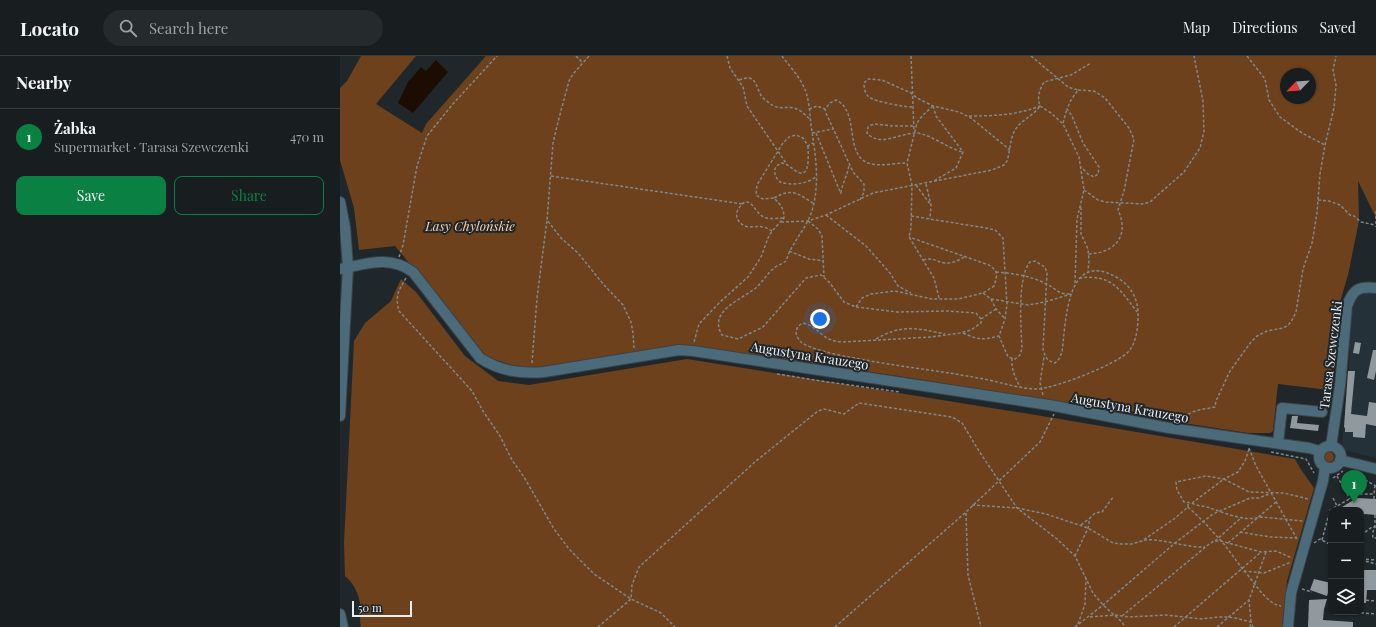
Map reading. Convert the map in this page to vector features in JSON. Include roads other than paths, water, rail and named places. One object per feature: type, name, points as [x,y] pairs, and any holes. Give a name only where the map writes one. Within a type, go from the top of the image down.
[{"type":"street","points":[[340,202],[345,227],[340,416]]},
{"type":"street","name":"Augustyna Krauzego","points":[[344,268],[377,262],[397,263],[414,272],[480,358],[490,365],[512,372],[533,373],[679,350],[693,351],[1050,410],[1180,429],[1250,446],[1278,443],[1320,451]]},
{"type":"street","name":"Tarasa Szewczenki","points":[[1331,446],[1340,386],[1347,306],[1351,296],[1357,290],[1363,287],[1376,288]]},
{"type":"street","points":[[1278,443],[1282,408],[1322,412]]},
{"type":"street","points":[[1344,464],[1338,449],[1331,446],[1325,446],[1320,451],[1318,458],[1325,467],[1332,468],[1338,464],[1344,464],[1376,469]]},
{"type":"street","points":[[1288,627],[1291,593],[1306,549],[1311,522],[1325,467]]},
{"type":"street","points":[[340,614],[343,627]]},
{"type":"place","name":"Żabka","points":[[1354,503]]},
{"type":"park label","name":"Lasy Chylońskie","points":[[470,225]]}]
